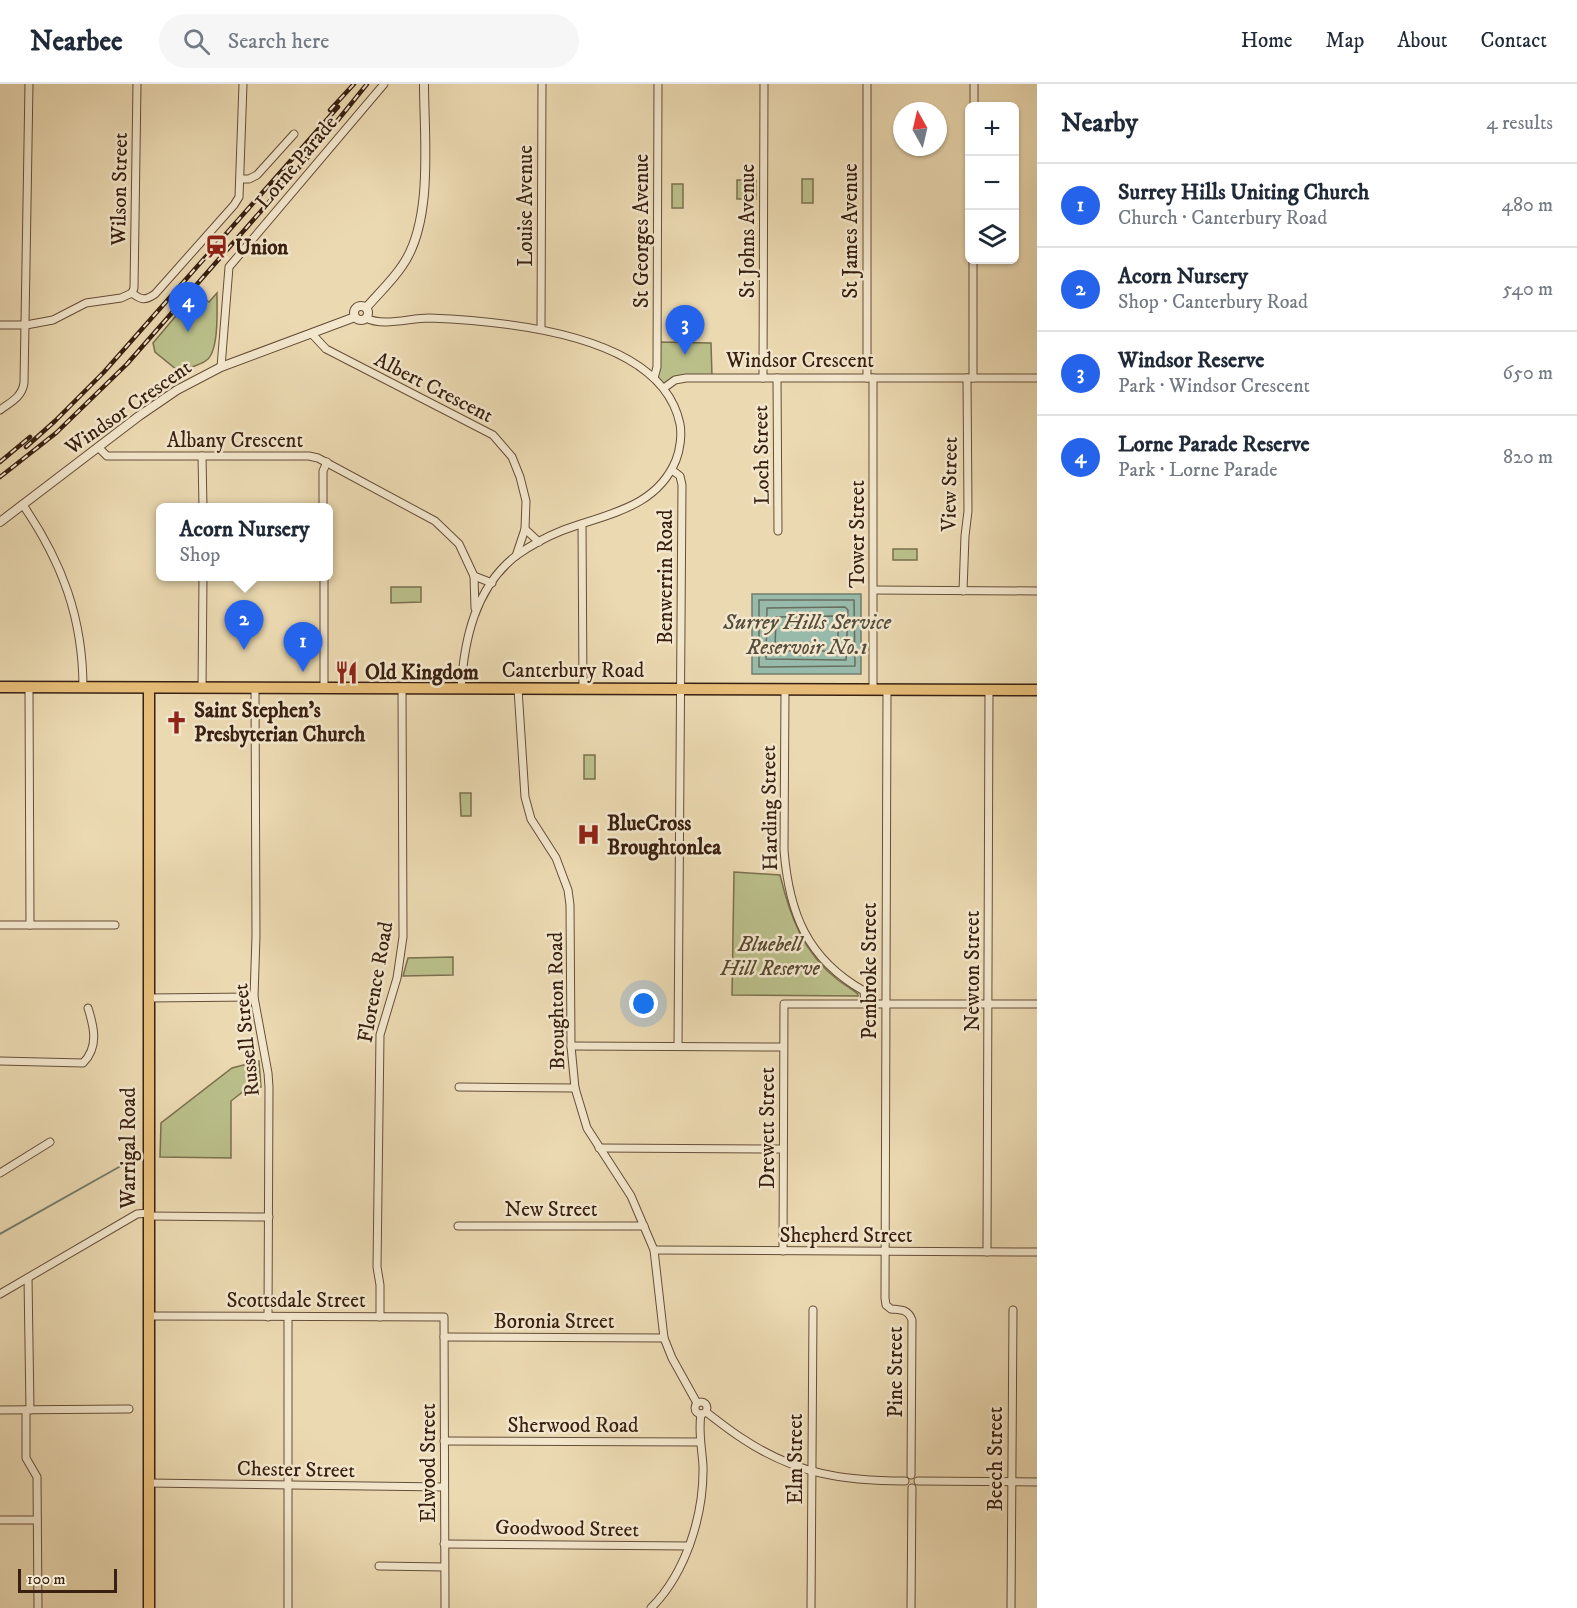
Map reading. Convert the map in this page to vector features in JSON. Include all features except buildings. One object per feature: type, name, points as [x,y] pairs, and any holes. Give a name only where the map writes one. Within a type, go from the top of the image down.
[{"type":"main road","name":"Canterbury Road","points":[[0,687],[1037,690]]},
{"type":"main road","name":"Warrigal Road","points":[[149,688],[149,1608]]},
{"type":"street","points":[[0,410],[18,396],[23,388],[29,84]]},
{"type":"street","name":"Wilson Street","points":[[132,293],[134,288],[136,84]]},
{"type":"street","points":[[0,325],[26,325],[53,320],[86,303],[121,298],[132,293],[141,300],[155,294],[234,205],[239,196],[243,84]]},
{"type":"street","name":"Lorne Parade","points":[[221,367],[229,267],[384,84]]},
{"type":"street","points":[[366,308],[404,264],[416,238],[422,212],[424,186],[424,84]]},
{"type":"street","name":"Louise Avenue","points":[[541,328],[542,84]]},
{"type":"street","name":"St Georges Avenue","points":[[654,378],[657,367],[658,84]]},
{"type":"street","name":"St Johns Avenue","points":[[763,378],[764,84]]},
{"type":"street","name":"St James Avenue","points":[[867,84],[870,378]]},
{"type":"street","points":[[974,84],[974,102]]},
{"type":"street","points":[[241,179],[253,178],[257,175],[294,134]]},
{"type":"street","name":"View Street","points":[[963,591],[968,511],[973,264]]},
{"type":"street","points":[[366,308],[359,307],[356,310],[356,317],[374,322],[421,318],[478,320],[541,328],[580,339],[616,354],[654,378],[664,388],[676,407],[681,428],[679,453],[672,470],[657,490],[635,505],[539,542],[516,556],[492,583],[475,610],[468,629],[461,689]]},
{"type":"street","points":[[366,308],[368,312],[366,318]]},
{"type":"street","name":"Windsor Crescent","points":[[0,522],[177,390],[221,367],[356,317]]},
{"type":"street","name":"Albert Crescent","points":[[312,334],[326,349],[493,435],[512,457],[526,501],[525,529],[516,556]]},
{"type":"street","name":"Windsor Crescent","points":[[664,388],[675,380],[686,378],[1037,378]]},
{"type":"street","name":"Loch Street","points":[[777,378],[778,531]]},
{"type":"street","name":"Tower Street","points":[[870,378],[874,590],[873,690]]},
{"type":"street","name":"Albany Crescent","points":[[98,447],[107,456],[309,456],[327,462],[435,520],[459,544],[474,576],[475,610]]},
{"type":"street","points":[[202,456],[202,503]]},
{"type":"street","points":[[323,503],[323,471],[327,462]]},
{"type":"street","name":"Benwerrin Road","points":[[672,470],[680,476],[682,485],[678,1046]]},
{"type":"street","points":[[23,505],[45,537],[71,598],[81,644],[83,688]]},
{"type":"street","points":[[582,524],[583,689]]},
{"type":"street","points":[[525,529],[539,542]]},
{"type":"street","points":[[474,576],[492,583]]},
{"type":"street","points":[[202,688],[203,581]]},
{"type":"street","points":[[324,581],[324,688]]},
{"type":"street","points":[[874,590],[1037,591]]},
{"type":"street","points":[[29,688],[30,925]]},
{"type":"street","name":"Russell Street","points":[[255,688],[256,936],[254,997],[268,1072],[268,1317]]},
{"type":"street","name":"Florence Road","points":[[380,1317],[380,1286],[377,1267],[380,1035],[397,978],[403,937],[402,688]]},
{"type":"street","name":"Broughton Road","points":[[518,689],[525,797],[531,819],[556,858],[566,884],[570,905],[571,1046],[574,1088],[587,1128],[631,1196],[654,1250],[664,1338],[672,1358],[697,1403],[704,1403],[707,1406],[703,1413]]},
{"type":"street","name":"Harding Street","points":[[785,690],[784,850],[791,898],[799,923],[812,947],[827,965],[847,982],[864,991],[865,1004]]},
{"type":"street","name":"Pembroke Street","points":[[885,1252],[887,690]]},
{"type":"street","name":"Newton Street","points":[[987,1252],[989,690]]},
{"type":"street","points":[[0,925],[115,925]]},
{"type":"street","points":[[148,998],[254,997]]},
{"type":"street","name":"Drewett Street","points":[[783,1251],[784,1004],[865,1004]]},
{"type":"street","points":[[865,1004],[1037,1004]]},
{"type":"street","points":[[0,1061],[83,1063],[90,1056],[94,1041],[94,1026],[88,1008]]},
{"type":"street","points":[[571,1046],[783,1047]]},
{"type":"street","points":[[459,1087],[574,1088]]},
{"type":"street","points":[[0,1173],[50,1142]]},
{"type":"street","points":[[599,1148],[783,1149]]},
{"type":"street","points":[[0,1294],[137,1214],[269,1217]]},
{"type":"street","name":"New Street","points":[[458,1226],[644,1226]]},
{"type":"street","name":"Shepherd Street","points":[[654,1250],[1037,1252]]},
{"type":"street","name":"Pine Street","points":[[885,1252],[886,1305],[891,1309],[910,1313],[912,1320],[911,1475]]},
{"type":"street","points":[[28,1278],[26,1458],[37,1477],[38,1608]]},
{"type":"street","name":"Elm Street","points":[[811,1608],[813,1310]]},
{"type":"street","name":"Beech Street","points":[[1011,1608],[1013,1310]]},
{"type":"street","name":"Scottsdale Street","points":[[148,1316],[444,1317]]},
{"type":"street","points":[[288,1317],[288,1608]]},
{"type":"street","name":"Elwood Street","points":[[444,1317],[445,1608]]},
{"type":"street","name":"Boronia Street","points":[[444,1337],[664,1338]]},
{"type":"street","points":[[0,1410],[129,1409]]},
{"type":"street","points":[[651,1608],[672,1583],[689,1546],[702,1494],[703,1465],[699,1427],[703,1413],[768,1454],[797,1467],[839,1478],[905,1482],[912,1488]]},
{"type":"street","name":"Sherwood Road","points":[[444,1441],[700,1442]]},
{"type":"street","points":[[905,1482],[906,1477],[911,1475],[918,1481],[1037,1482]]},
{"type":"street","points":[[912,1488],[917,1485],[918,1481]]},
{"type":"street","name":"Chester Street","points":[[148,1484],[444,1487]]},
{"type":"street","points":[[911,1608],[912,1488]]},
{"type":"street","points":[[0,1520],[38,1520]]},
{"type":"street","name":"Goodwood Street","points":[[444,1544],[689,1546]]},
{"type":"street","points":[[379,1566],[444,1567]]},
{"type":"green space","points":[[802,179],[813,179],[813,203],[802,203]]},
{"type":"green space","points":[[737,180],[756,180],[756,199],[737,199]]},
{"type":"green space","points":[[672,184],[683,184],[683,208],[672,208]]},
{"type":"green space","points":[[196,292],[209,302],[217,293],[217,328],[214,346],[212,354],[205,361],[177,370],[155,352],[153,343]]},
{"type":"green space","points":[[658,342],[711,343],[712,376],[687,376],[664,386],[656,377]]},
{"type":"green space","points":[[893,549],[917,549],[917,560],[893,560]]},
{"type":"green space","points":[[391,587],[421,587],[421,602],[391,603]]},
{"type":"green space","points":[[584,755],[595,755],[595,779],[584,779]]},
{"type":"green space","points":[[460,793],[471,793],[471,816],[461,816]]},
{"type":"green space","name":"Bluebell Hill Reserve","points":[[734,872],[780,875],[788,905],[807,946],[826,969],[858,996],[732,995]]},
{"type":"green space","points":[[453,957],[453,975],[403,976],[408,958]]},
{"type":"green space","points":[[259,1061],[261,1087],[249,1087],[231,1101],[231,1158],[160,1157],[161,1123],[232,1068]]},
{"type":"water","name":"Surrey Hills Service Reservoir No.1","points":[[752,594],[861,594],[861,674],[752,674]]},
{"type":"waterway","points":[[0,1234],[119,1167]]},
{"type":"railway","points":[[330,110],[354,84]]},
{"type":"railway","points":[[0,477],[56,433],[127,364],[304,162],[367,84]]},
{"type":"railway","points":[[26,447],[104,372],[338,107]]},
{"type":"railway","points":[[0,462],[30,437]]},
{"type":"place","name":"Union","points":[[217,247]]},
{"type":"place","name":"Lorne Parade Reserve","points":[[188,332]]},
{"type":"place","name":"Windsor Reserve","points":[[685,355]]},
{"type":"place","name":"Acorn Nursery","points":[[244,650]]},
{"type":"place","name":"Surrey Hills Uniting Church","points":[[303,672]]},
{"type":"place","name":"Old Kingdom","points":[[347,672]]},
{"type":"place","name":"Saint Stephen's Presbyterian Church","points":[[176,722]]},
{"type":"place","name":"BlueCross Broughtonlea","points":[[589,835]]}]
